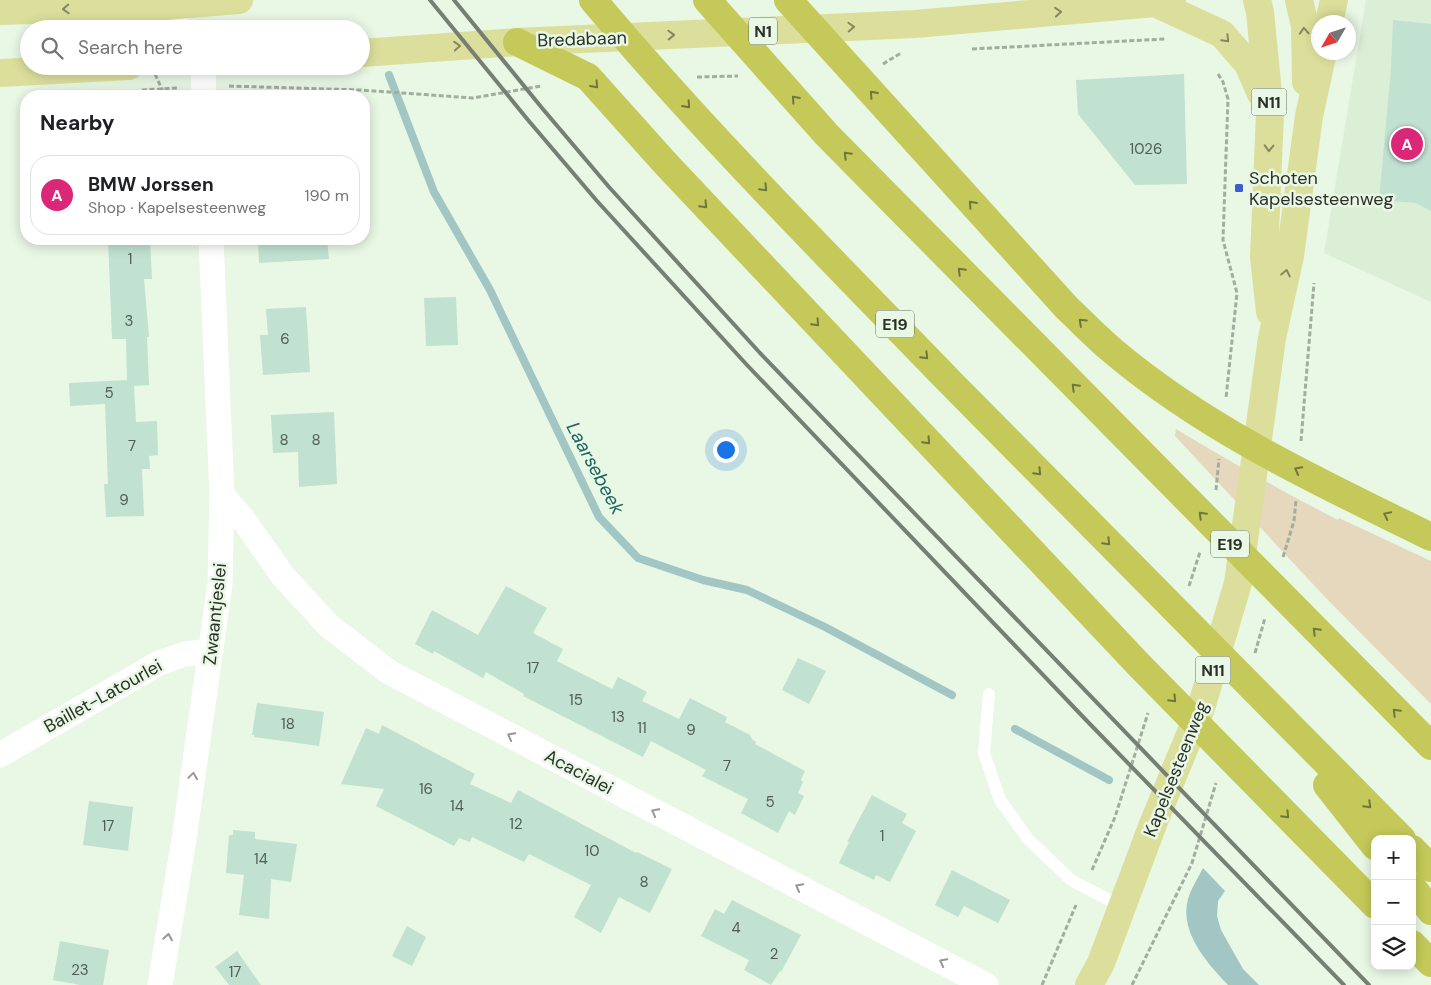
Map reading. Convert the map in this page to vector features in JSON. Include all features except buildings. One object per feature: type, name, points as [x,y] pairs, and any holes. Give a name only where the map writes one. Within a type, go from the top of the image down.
[{"type":"highway","name":"E19","points":[[593,0],[718,140],[1072,507],[1398,835]]},
{"type":"highway","name":"E19","points":[[707,0],[827,135],[1431,746]]},
{"type":"highway","points":[[788,0],[1067,308],[1113,352],[1160,387],[1235,437],[1341,493],[1431,537]]},
{"type":"highway","points":[[517,42],[588,77],[666,164],[1139,664],[1371,902]]},
{"type":"highway","points":[[1259,697],[1371,841]]},
{"type":"highway","points":[[1416,853],[1431,868]]},
{"type":"highway","points":[[1416,892],[1431,911]]},
{"type":"highway","points":[[1416,948],[1431,963]]},
{"type":"main road","points":[[0,11],[157,6],[239,0]]},
{"type":"main road","name":"Kapelsesteenweg","points":[[1257,0],[1260,12],[1270,113],[1264,257],[1272,338]]},
{"type":"main road","name":"Kapelsesteenweg","points":[[1299,0],[1305,26],[1305,62],[1309,116]]},
{"type":"main road","points":[[1331,15],[1334,0]]},
{"type":"main road","name":"Bredabaan","points":[[370,52],[517,42],[915,24],[1164,2]]},
{"type":"main road","name":"N11","points":[[1164,2],[1222,34],[1248,64],[1270,113]]},
{"type":"main road","name":"Kapelsesteenweg","points":[[1089,985],[1101,963],[1153,824],[1202,708],[1238,583],[1272,338],[1290,256],[1309,116],[1321,60]]},
{"type":"main road","points":[[0,73],[20,72]]},
{"type":"street","points":[[801,0],[804,30]]},
{"type":"street","points":[[157,6],[171,20]]},
{"type":"street","name":"Zwaantjeslei","points":[[160,985],[184,839],[220,584],[222,495],[211,245]]},
{"type":"street","name":"Acacialei","points":[[222,495],[243,519],[283,576],[329,626],[389,672],[986,985]]},
{"type":"street","name":"Baillet-Latourlei","points":[[0,755],[159,663],[185,654],[212,651]]},
{"type":"lane","points":[[989,694],[984,753],[1000,800],[1028,839],[1071,880],[1122,907]]},
{"type":"path","points":[[156,75],[162,90]]},
{"type":"path","points":[[203,82],[360,90]]},
{"type":"path","points":[[370,91],[412,94]]},
{"type":"shaded area","points":[[1366,0],[1431,0],[1431,302],[1324,253]]},
{"type":"shaded area","points":[[1176,429],[1256,476],[1338,520],[1339,518],[1431,561],[1431,704],[1325,597],[1175,436]]},
{"type":"water","points":[[1203,868],[1225,891],[1218,901],[1217,916],[1221,930],[1243,969],[1259,985],[1228,985],[1202,955],[1195,943],[1187,919],[1187,906],[1190,893]]},
{"type":"waterway","name":"Laarsebeek","points":[[389,75],[434,192],[490,290],[599,517],[638,558],[703,580],[747,590],[825,627],[952,695]]},
{"type":"waterway","name":"Laarsebeek","points":[[1015,729],[1109,780]]},
{"type":"railway","points":[[430,0],[597,201],[747,365],[1087,721],[1344,985]]},
{"type":"railway","points":[[454,0],[609,187],[760,353],[1369,985]]},
{"type":"place","name":"BMW Jorssen","points":[[1407,144]]},
{"type":"place","name":"Schoten Kapelsesteenweg","points":[[1239,188]]}]
